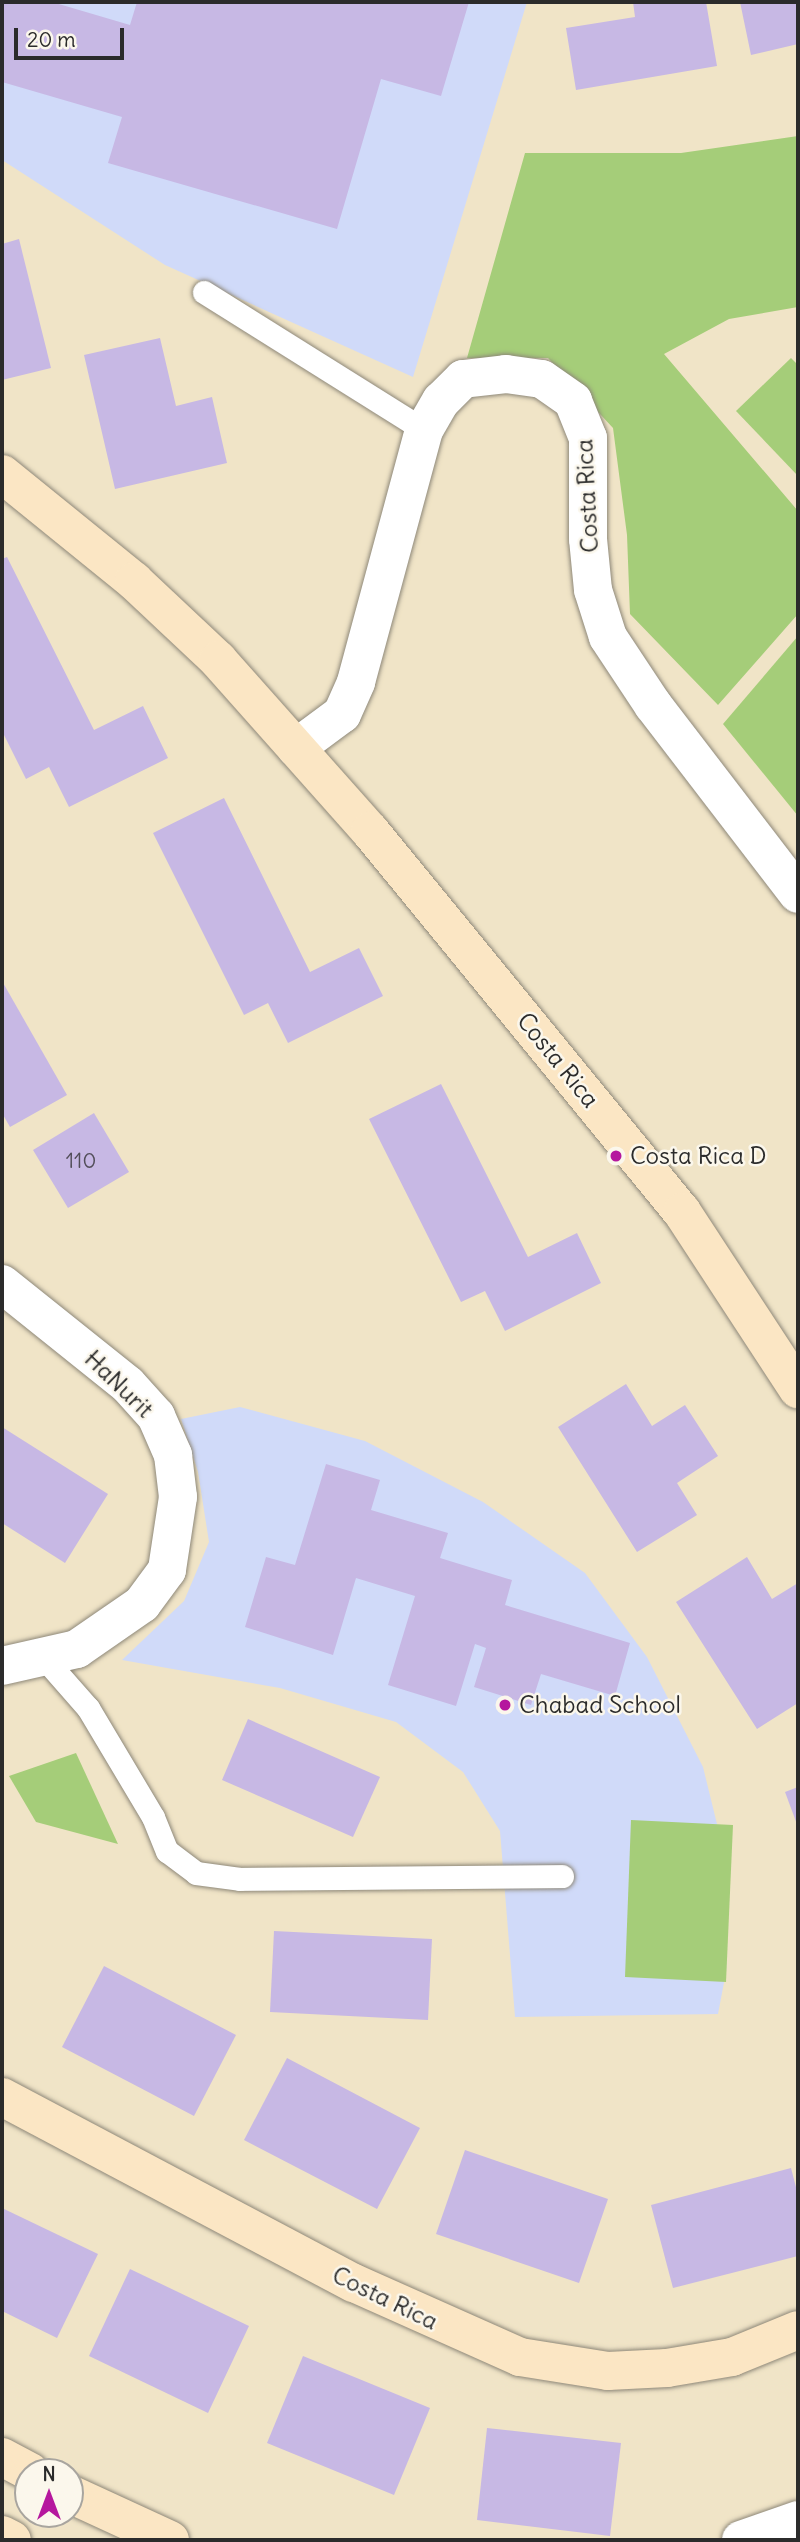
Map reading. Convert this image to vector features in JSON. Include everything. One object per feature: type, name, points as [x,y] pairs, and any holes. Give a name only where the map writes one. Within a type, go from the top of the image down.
[{"type":"street","name":"Costa Rica","points":[[296,748],[342,714],[356,682],[424,430],[441,401],[463,379],[506,374],[542,379],[573,401],[588,438],[588,539],[593,590],[608,637],[653,705],[798,894]]},
{"type":"street","name":"Costa Rica","points":[[2,474],[143,590],[218,660],[370,831],[682,1212],[798,1389]]},
{"type":"street","name":"HaNurit","points":[[2,1284],[128,1385],[156,1416],[173,1455],[178,1497],[167,1570],[142,1604],[77,1649],[2,1666]]},
{"type":"street","name":"Costa Rica","points":[[2,2097],[354,2283],[520,2357],[608,2371],[667,2368],[732,2357],[798,2330]]},
{"type":"street","points":[[84,2500],[170,2540]]},
{"type":"street","points":[[741,2540],[798,2520]]},
{"type":"street","points":[[2,2535],[12,2540]]},
{"type":"lane","points":[[204,292],[424,430]]},
{"type":"lane","points":[[44,1658],[88,1707],[153,1817],[167,1851],[196,1873],[240,1879],[562,1876]]},
{"type":"shaded area","points":[[2,2],[527,2],[413,377],[165,265],[2,160]]},
{"type":"shaded area","name":"Chabad School","points":[[240,1407],[365,1441],[483,1502],[585,1573],[647,1657],[703,1767],[729,1873],[726,1972],[718,2014],[515,2017],[500,1831],[463,1772],[396,1722],[280,1688],[122,1660],[184,1601],[209,1542],[198,1472],[181,1419]]},
{"type":"green space","points":[[798,136],[798,307],[729,319],[664,354],[798,511],[798,614],[718,705],[630,614],[627,535],[613,428],[548,358],[467,358],[525,153],[681,153]]},
{"type":"green space","points":[[791,358],[798,365],[798,476],[736,411]]},
{"type":"green space","points":[[798,636],[798,816],[723,724]]},
{"type":"green space","points":[[76,1753],[118,1844],[36,1822],[9,1776]]},
{"type":"green space","points":[[631,1820],[733,1825],[726,1982],[625,1977]]},
{"type":"building","points":[[2,2],[52,2],[130,25],[137,2],[469,2],[441,96],[381,79],[337,229],[108,163],[122,117],[2,82]]},
{"type":"building","points":[[633,2],[706,2],[717,66],[576,90],[566,28],[635,17]]},
{"type":"building","points":[[740,2],[798,2],[798,44],[751,55]]},
{"type":"building","points":[[19,239],[51,368],[2,380],[2,244]]},
{"type":"building","points":[[160,338],[176,406],[212,397],[227,463],[115,489],[84,355]]},
{"type":"building","points":[[7,557],[94,730],[143,706],[168,758],[69,807],[49,767],[26,779],[2,731],[2,559]]},
{"type":"building","points":[[224,798],[310,972],[359,948],[383,996],[288,1043],[268,1003],[244,1015],[153,833]]},
{"type":"building","points":[[2,981],[67,1095],[10,1127],[2,1113]]},
{"type":"building","points":[[441,1084],[528,1257],[577,1233],[601,1283],[505,1331],[485,1291],[461,1302],[369,1119]]},
{"type":"building","points":[[94,1113],[129,1172],[68,1208],[33,1150]]},
{"type":"building","points":[[626,1384],[652,1426],[685,1405],[718,1456],[677,1483],[697,1515],[637,1552],[558,1427]]},
{"type":"building","points":[[2,1427],[108,1494],[65,1563],[2,1523]]},
{"type":"building","points":[[326,1464],[380,1480],[371,1510],[448,1533],[440,1558],[512,1580],[505,1605],[630,1643],[615,1696],[541,1674],[531,1705],[474,1687],[486,1648],[475,1644],[456,1706],[388,1685],[415,1596],[356,1578],[333,1655],[245,1627],[266,1557],[295,1565]]},
{"type":"building","points":[[747,1557],[772,1599],[798,1583],[798,1703],[757,1729],[676,1602]]},
{"type":"building","points":[[248,1719],[380,1777],[353,1837],[222,1780]]},
{"type":"building","points":[[798,1787],[798,1827],[785,1792]]},
{"type":"building","points":[[274,1931],[432,1939],[428,2020],[270,2012]]},
{"type":"building","points":[[104,1966],[236,2035],[194,2116],[62,2047]]},
{"type":"building","points":[[287,2058],[420,2128],[377,2209],[244,2140]]},
{"type":"building","points":[[465,2150],[608,2199],[579,2283],[436,2234]]},
{"type":"building","points":[[791,2168],[798,2195],[798,2256],[673,2288],[651,2205]]},
{"type":"building","points":[[2,2208],[98,2254],[57,2338],[2,2311]]},
{"type":"building","points":[[130,2269],[249,2326],[208,2413],[89,2356]]},
{"type":"building","points":[[303,2356],[430,2408],[394,2495],[267,2443]]},
{"type":"building","points":[[487,2428],[621,2443],[610,2536],[477,2520]]},
{"type":"place","name":"Costa Rica D","points":[[616,1156]]},
{"type":"place","name":"Chabad School","points":[[505,1705]]}]
